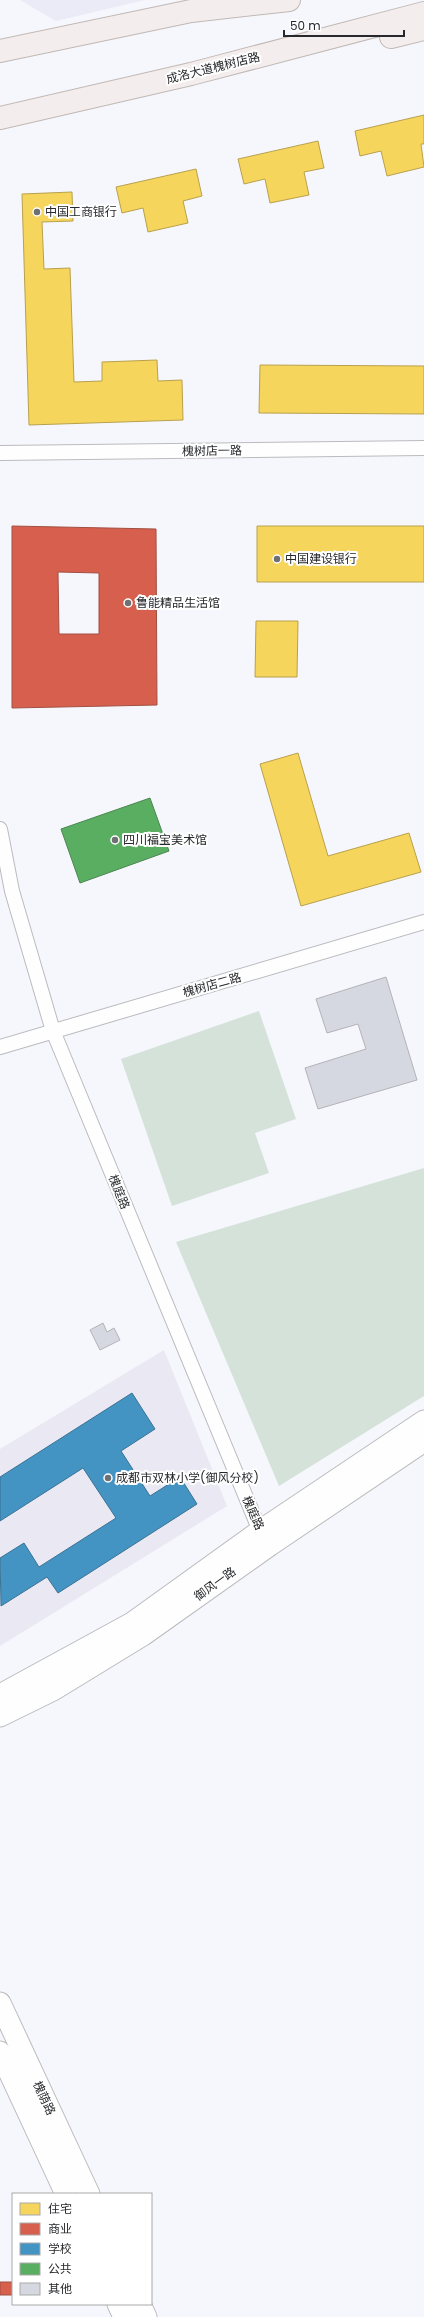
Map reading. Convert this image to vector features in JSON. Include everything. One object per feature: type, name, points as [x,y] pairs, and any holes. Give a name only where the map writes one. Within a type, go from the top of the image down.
[{"type":"main road","points":[[0,51],[191,11],[228,0]]},
{"type":"main road","points":[[191,11],[289,0]]},
{"type":"main road","name":"成洛大道槐树店路","points":[[0,118],[191,74],[424,13]]},
{"type":"main road","points":[[191,74],[303,58],[424,29]]},
{"type":"main road","name":"御风一路","points":[[0,1716],[54,1690],[143,1635],[265,1538],[424,1421]]},
{"type":"main road","name":"御风一路","points":[[0,1696],[132,1623],[265,1538],[424,1441]]},
{"type":"main road","name":"槐荫路","points":[[0,2003],[89,2193]]},
{"type":"main road","name":"槐荫路","points":[[0,2052],[66,2193]]},
{"type":"main road","points":[[118,2305],[124,2317]]},
{"type":"main road","points":[[140,2305],[146,2317]]},
{"type":"street","name":"槐树店一路","points":[[0,453],[424,448]]},
{"type":"street","name":"槐庭路","points":[[0,829],[12,891],[53,1031],[265,1538]]},
{"type":"street","name":"槐树店二路","points":[[0,1048],[424,922]]},
{"type":"shaded area","points":[[20,0],[145,0],[56,21]]},
{"type":"shaded area","points":[[259,1011],[296,1119],[255,1133],[269,1173],[172,1206],[121,1059]]},
{"type":"shaded area","points":[[424,1168],[424,1396],[279,1486],[176,1242]]},
{"type":"shaded area","name":"成都市双林小学(御风分校)","points":[[164,1350],[227,1506],[0,1646],[0,1449]]},
{"type":"building: 住宅","points":[[424,115],[424,144],[421,144],[424,167],[387,176],[381,151],[360,156],[355,131]]},
{"type":"building: 住宅","points":[[318,141],[324,168],[304,172],[309,195],[270,203],[265,179],[244,184],[238,159]]},
{"type":"building: 住宅","points":[[196,169],[202,196],[183,201],[188,223],[148,232],[143,208],[122,213],[116,187]]},
{"type":"building: 住宅","points":[[72,192],[73,221],[42,222],[44,269],[70,268],[74,382],[102,381],[102,362],[157,360],[158,381],[182,380],[183,420],[29,425],[22,194]]},
{"type":"building: 住宅","points":[[260,365],[424,366],[424,414],[259,413]]},
{"type":"building: 住宅","points":[[257,526],[424,526],[424,582],[257,582]]},
{"type":"building: 住宅","points":[[256,621],[298,621],[297,677],[255,677]]},
{"type":"building: 住宅","points":[[298,753],[328,856],[409,833],[421,872],[301,906],[260,764]]},
{"type":"building: 商业","name":"鲁能精品生活馆","points":[[12,526],[156,529],[157,705],[12,708]],"holes":[[[58,572],[99,573],[99,634],[59,634]]]},
{"type":"building: 商业","points":[[0,2282],[12,2282],[12,2295],[0,2295]]},
{"type":"building: 学校","points":[[132,1393],[155,1429],[121,1451],[150,1496],[180,1477],[197,1504],[58,1593],[47,1577],[1,1606],[0,1558],[24,1543],[39,1567],[116,1518],[83,1468],[0,1521],[0,1477]]},
{"type":"building: 公共","name":"四川福宝美术馆","points":[[150,798],[169,851],[80,883],[61,829]]},
{"type":"building: 其他","points":[[386,977],[417,1080],[318,1109],[305,1068],[366,1049],[358,1024],[327,1033],[316,999]]},
{"type":"building: 其他","points":[[103,1323],[107,1332],[114,1328],[120,1340],[100,1350],[90,1330]]},
{"type":"place","name":"中国工商银行","points":[[37,212]]},
{"type":"place","name":"中国建设银行","points":[[277,559]]},
{"type":"place","name":"鲁能精品生活馆","points":[[128,603]]},
{"type":"place","name":"四川福宝美术馆","points":[[115,840]]},
{"type":"place","name":"成都市双林小学(御风分校)","points":[[108,1478]]}]
